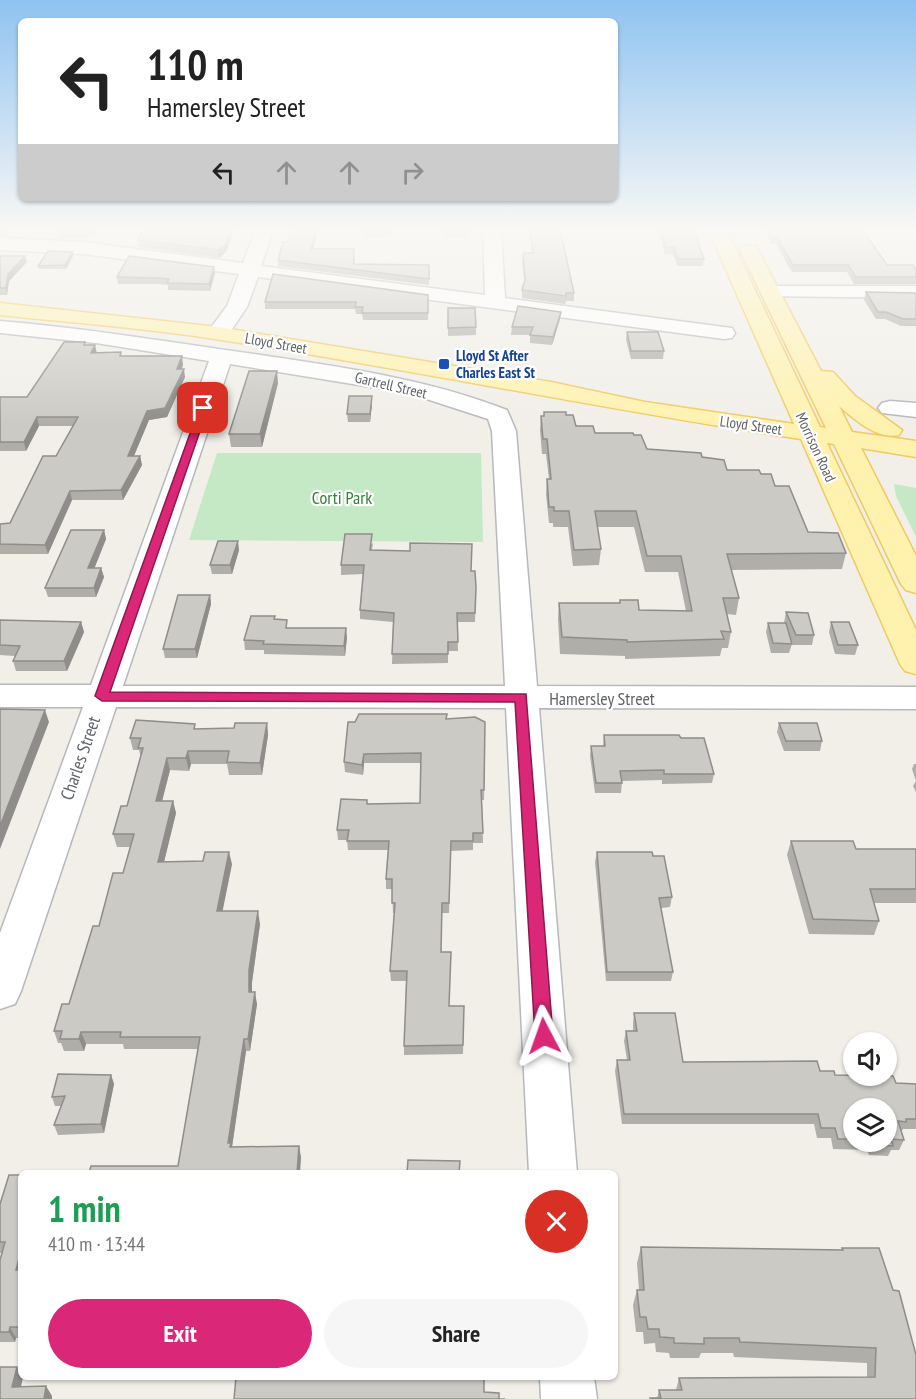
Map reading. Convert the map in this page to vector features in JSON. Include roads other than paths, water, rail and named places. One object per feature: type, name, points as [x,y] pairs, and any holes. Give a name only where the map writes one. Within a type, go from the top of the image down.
[{"type":"main road","name":"Morrison Road","points":[[736,294],[770,407],[806,426],[916,664]]},
{"type":"main road","name":"Morrison Road","points":[[772,294],[916,584]]},
{"type":"main road","name":"Lloyd Street","points":[[0,309],[551,389],[726,409],[806,426],[839,430],[916,451]]},
{"type":"main road","points":[[804,358],[820,369],[842,399],[890,419]]},
{"type":"main road","name":"Lloyd Street","points":[[551,389],[645,409],[770,407],[806,426]]},
{"type":"main road","points":[[726,409],[770,407],[795,447],[833,485]]},
{"type":"main road","name":"Lloyd Street","points":[[839,430],[890,419],[916,433]]},
{"type":"main road","points":[[858,468],[871,459],[916,451]]},
{"type":"street","name":"Charles Street","points":[[0,991],[225,342],[244,316],[237,307],[242,294]]},
{"type":"street","points":[[426,294],[724,333]]},
{"type":"street","points":[[495,294],[495,303]]},
{"type":"street","name":"Gartrell Street","points":[[0,327],[225,342],[471,402],[499,415],[504,431],[521,698]]},
{"type":"street","points":[[890,419],[916,410]]},
{"type":"street","name":"Hamersley Street","points":[[0,696],[916,698]]},
{"type":"street","points":[[521,698],[553,1170]]},
{"type":"street","points":[[567,1380],[569,1399]]},
{"type":"place","name":"Lloyd St After Charles East St","points":[[444,364]]},
{"type":"park label","name":"Corti Park","points":[[342,497]]}]
